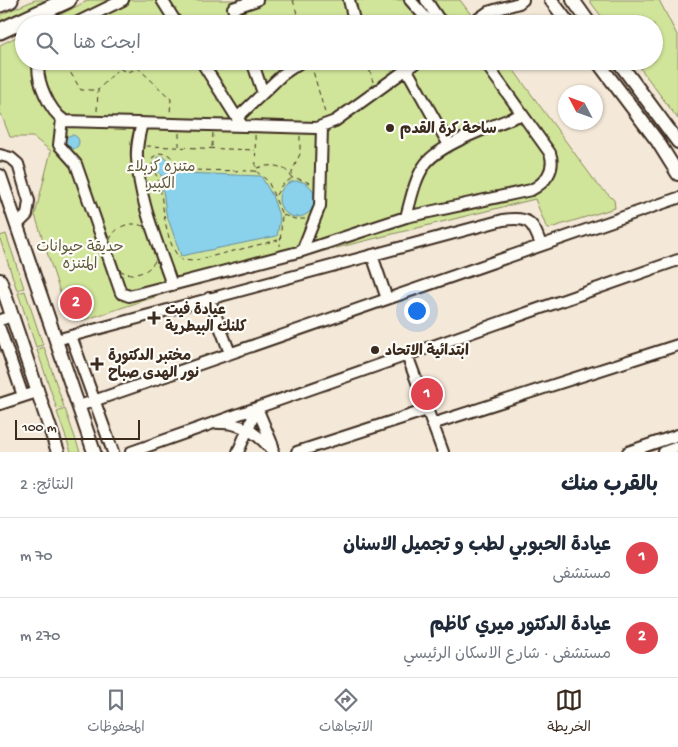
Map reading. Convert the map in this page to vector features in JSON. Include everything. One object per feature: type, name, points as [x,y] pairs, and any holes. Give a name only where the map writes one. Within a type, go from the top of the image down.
[{"type":"highway","points":[[0,4],[10,0]]},
{"type":"highway","points":[[35,15],[68,0]]},
{"type":"highway","points":[[0,31],[15,24]]},
{"type":"main road","points":[[551,0],[562,15]]},
{"type":"main road","points":[[573,0],[584,15]]},
{"type":"main road","points":[[604,70],[658,142],[678,174]]},
{"type":"main road","points":[[625,70],[678,142]]},
{"type":"main road","points":[[0,176],[94,452]]},
{"type":"main road","points":[[0,280],[6,318],[37,392],[58,452]]},
{"type":"street","points":[[93,15],[124,0]]},
{"type":"street","points":[[162,0],[171,15]]},
{"type":"street","points":[[236,15],[234,8],[257,0]]},
{"type":"street","points":[[349,0],[353,15]]},
{"type":"street","points":[[410,0],[423,15]]},
{"type":"street","points":[[426,0],[436,15]]},
{"type":"street","points":[[484,15],[523,0]]},
{"type":"street","points":[[38,70],[40,85],[62,119],[59,145],[76,164],[121,293],[129,296],[302,251],[406,217],[531,190],[546,181],[551,165],[550,153],[490,70]]},
{"type":"street","points":[[207,70],[240,122]]},
{"type":"street","points":[[255,70],[263,93]]},
{"type":"street","points":[[240,122],[263,93],[288,70]]},
{"type":"street","points":[[62,119],[97,122],[213,125],[240,122],[254,126],[322,128],[335,121],[407,70],[449,145]]},
{"type":"street","points":[[406,217],[424,164],[434,155],[449,145],[522,114]]},
{"type":"street","points":[[142,123],[137,146],[139,178],[172,285]]},
{"type":"street","points":[[302,251],[320,206],[322,128]]},
{"type":"street","points":[[0,155],[11,158],[18,164],[29,201],[27,215],[17,225]]},
{"type":"street","points":[[79,406],[678,198]]},
{"type":"street","points":[[56,340],[510,218],[530,222],[536,229],[542,245]]},
{"type":"street","points":[[372,255],[387,299]]},
{"type":"street","points":[[131,452],[678,260]]},
{"type":"street","points":[[209,298],[230,354]]},
{"type":"street","points":[[0,330],[23,396]]},
{"type":"street","points":[[71,336],[113,452]]},
{"type":"street","points":[[432,424],[678,345]]},
{"type":"street","points":[[407,355],[443,452]]},
{"type":"street","points":[[0,404],[37,392]]},
{"type":"street","points":[[238,452],[257,408]]},
{"type":"street","points":[[257,408],[274,452]]},
{"type":"street","points":[[297,452],[427,410]]},
{"type":"street","points":[[214,423],[232,424],[247,429],[259,436],[274,452]]},
{"type":"street","points":[[628,452],[678,435]]},
{"type":"street","points":[[664,452],[678,447]]},
{"type":"path","points":[[293,0],[297,15]]},
{"type":"path","points":[[69,70],[81,90],[98,90]]},
{"type":"path","points":[[97,122],[98,90],[117,70]]},
{"type":"path","points":[[140,70],[171,99],[179,147]]},
{"type":"path","points":[[313,70],[326,118],[322,128]]},
{"type":"path","points":[[370,70],[376,91]]},
{"type":"path","points":[[212,148],[213,125]]},
{"type":"path","points":[[254,126],[256,171]]},
{"type":"path","points":[[292,178],[292,172],[301,149],[299,128]]},
{"type":"path","points":[[137,146],[256,150]]},
{"type":"path","points":[[164,146],[164,153],[183,170],[256,171],[268,181],[282,215],[282,226],[278,240],[282,256]]},
{"type":"path","points":[[164,153],[156,154],[153,157],[152,166],[158,181],[174,251],[181,260],[193,261],[278,240]]},
{"type":"path","points":[[256,168],[269,165],[280,166],[292,178]]},
{"type":"path","points":[[276,197],[281,186],[292,178],[301,179],[313,185]]},
{"type":"path","points":[[282,215],[294,219],[309,216]]},
{"type":"path","points":[[131,224],[146,227],[158,242],[154,263],[142,272],[126,273],[113,264],[109,257],[108,249],[112,235],[124,226],[131,224]]},
{"type":"green space","points":[[35,0],[49,0],[0,22],[0,15]]},
{"type":"green space","points":[[89,0],[460,0],[471,15],[60,15]]},
{"type":"green space","points":[[589,0],[659,0],[678,37],[678,119],[642,70],[663,70],[663,15],[600,15]]},
{"type":"green space","name":"متنزه كربلاء الكبير","points":[[15,38],[15,70],[514,70],[597,184],[614,200],[615,208],[547,229],[535,199],[210,279],[84,320],[74,320],[66,311],[35,215],[51,151],[33,137],[10,137],[0,111],[0,45]]},
{"type":"green space","points":[[6,234],[24,288],[17,290],[0,239],[0,236]]},
{"type":"green space","points":[[25,291],[43,345],[36,347],[18,293]]},
{"type":"green space","points":[[44,347],[64,407],[57,409],[37,350]]},
{"type":"green space","points":[[65,409],[80,452],[71,452],[57,412]]},
{"type":"water","points":[[72,135],[77,137],[79,142],[77,147],[72,149],[67,147],[65,142],[67,137]]},
{"type":"water","points":[[157,157],[164,157],[182,173],[261,176],[272,195],[280,219],[277,236],[181,256],[166,213],[161,175],[155,167]]},
{"type":"water","points":[[297,181],[304,182],[310,186],[314,192],[314,206],[310,212],[304,216],[297,217],[290,216],[284,212],[280,206],[279,199],[280,192],[284,186],[290,182]]},
{"type":"place","name":"ساحة كرة القدم","points":[[390,128]]},
{"type":"place","name":"عيادة الدكتور ميري كاظم","points":[[76,303]]},
{"type":"place","name":"عيادة فيت كلنك البيطرية","points":[[154,318]]},
{"type":"place","name":"ابتدائية الاتحاد","points":[[375,350]]},
{"type":"place","name":"مختبر الدكتورة نور الهدى صباح","points":[[97,364]]},
{"type":"place","name":"عيادة الحبوبي لطب و تجميل الاسنان","points":[[427,394]]},
{"type":"park label","name":"حديقة حيوانات المتنزه","points":[[80,254]]}]
